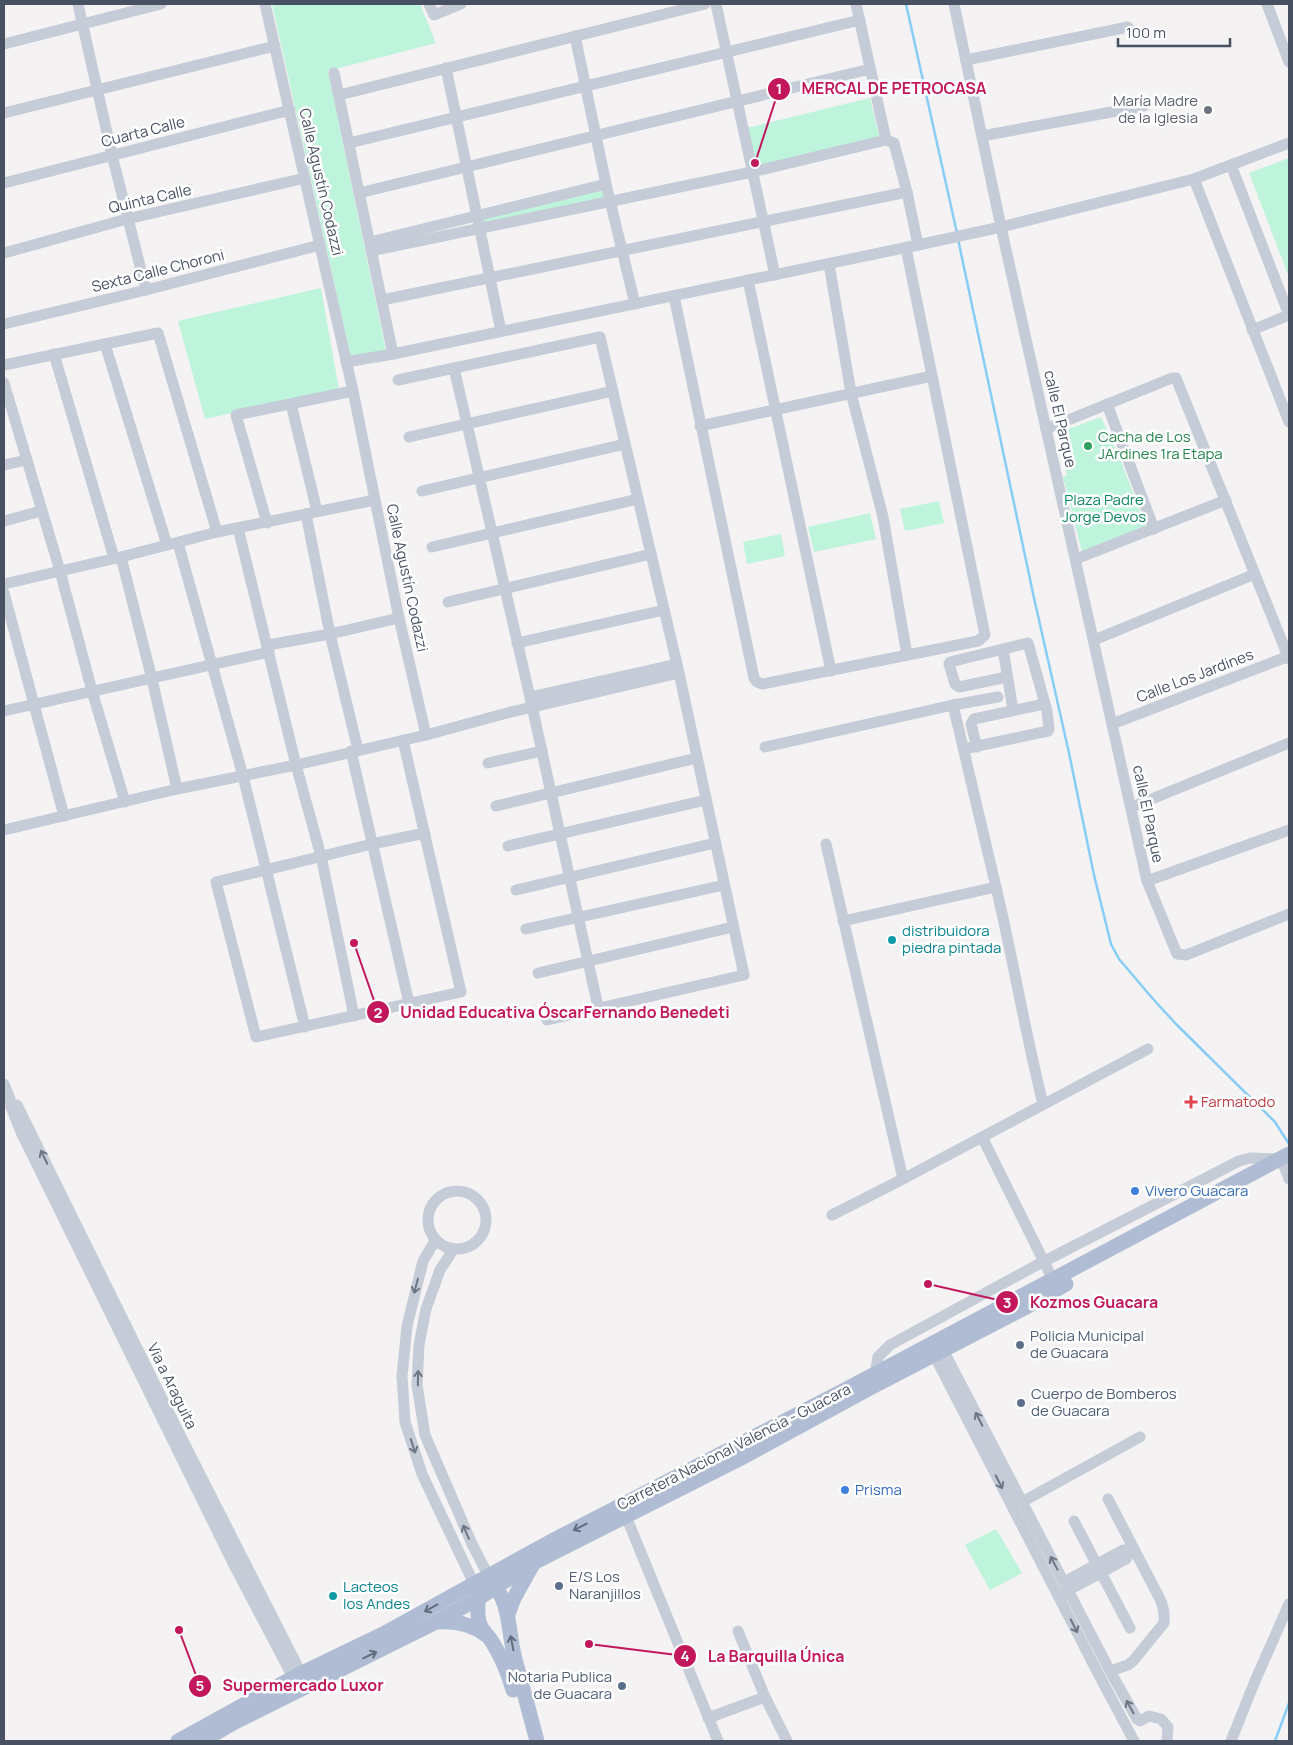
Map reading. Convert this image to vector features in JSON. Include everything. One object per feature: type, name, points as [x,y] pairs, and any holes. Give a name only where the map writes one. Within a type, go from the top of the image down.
[{"type":"main road","name":"Carretera Nacional Valencia - Guacara","points":[[492,1581],[568,1547],[624,1510],[743,1457],[936,1348],[1287,1163]]},
{"type":"main road","name":"Carretera Nacional Valencia - Guacara","points":[[178,1741],[300,1681],[436,1622],[492,1581],[875,1374],[936,1348]]},
{"type":"main road","points":[[508,1614],[514,1598],[533,1563]]},
{"type":"main road","points":[[492,1581],[504,1600],[508,1614],[515,1658],[537,1741]]},
{"type":"main road","name":"Carretera Nacional Valencia - Guacara","points":[[202,1741],[300,1681],[383,1634],[476,1591]]},
{"type":"main road","points":[[476,1591],[478,1620],[490,1638],[508,1673],[528,1741]]},
{"type":"main road","points":[[436,1622],[463,1624],[479,1630],[490,1638]]},
{"type":"street","points":[[78,4],[112,155],[146,290]]},
{"type":"street","points":[[4,44],[161,4]]},
{"type":"street","name":"Calle Agustín Codazzi","points":[[265,4],[353,391],[399,618],[426,735]]},
{"type":"street","points":[[430,4],[434,15],[461,4]]},
{"type":"street","points":[[339,95],[705,4]]},
{"type":"street","points":[[716,4],[775,275]]},
{"type":"street","points":[[856,4],[886,140]]},
{"type":"street","name":"calle El Parque","points":[[954,4],[1001,227],[1147,881],[1177,954],[1186,955],[1289,914]]},
{"type":"street","points":[[1267,4],[1288,55]]},
{"type":"street","points":[[349,143],[860,20]]},
{"type":"street","points":[[966,60],[1128,27]]},
{"type":"street","points":[[575,36],[610,202],[635,304]]},
{"type":"street","points":[[4,113],[98,88],[274,46]]},
{"type":"street","points":[[446,68],[501,332]]},
{"type":"street","points":[[359,194],[870,68]]},
{"type":"street","points":[[334,73],[393,354]]},
{"type":"street","points":[[982,136],[1144,106]]},
{"type":"street","name":"Cuarta Calle","points":[[4,183],[290,110]]},
{"type":"street","points":[[370,246],[479,228],[610,202],[752,172],[886,140],[894,143],[918,245]]},
{"type":"street","points":[[346,362],[501,332],[959,237],[1194,179],[1289,143]]},
{"type":"street","points":[[1231,165],[1289,315],[1252,330]]},
{"type":"street","name":"Quinta Calle","points":[[4,253],[128,219],[305,178]]},
{"type":"street","points":[[1194,179],[1252,330],[1286,403],[1289,422]]},
{"type":"street","points":[[370,246],[477,215],[606,184]]},
{"type":"street","points":[[382,300],[907,192]]},
{"type":"street","name":"Sexta Calle Choroni","points":[[4,324],[320,245]]},
{"type":"street","points":[[674,296],[754,678],[757,682],[762,684],[978,641],[985,635],[906,248]]},
{"type":"street","points":[[829,264],[852,393],[883,518],[907,655]]},
{"type":"street","points":[[748,280],[831,671]]},
{"type":"street","points":[[4,365],[158,333],[217,532]]},
{"type":"street","points":[[398,380],[600,336],[678,668],[744,976],[598,1007],[547,1020]]},
{"type":"street","points":[[105,344],[212,666],[243,776],[305,1026]]},
{"type":"street","points":[[54,354],[118,558],[152,679],[177,789]]},
{"type":"street","points":[[454,368],[531,702],[598,1007]]},
{"type":"street","points":[[700,426],[932,376]]},
{"type":"street","points":[[1046,429],[1176,378],[1288,656]]},
{"type":"street","points":[[4,383],[7,409],[26,460],[60,571],[92,691],[125,802]]},
{"type":"street","points":[[267,523],[236,415],[353,391]]},
{"type":"street","points":[[408,437],[613,391]]},
{"type":"street","points":[[291,404],[312,513],[330,634],[372,844],[409,1004]]},
{"type":"street","points":[[1107,404],[1154,529]]},
{"type":"street","points":[[422,491],[625,444]]},
{"type":"street","points":[[4,465],[26,460]]},
{"type":"street","points":[[432,547],[638,499]]},
{"type":"street","points":[[4,584],[118,558],[217,532],[375,500]]},
{"type":"street","points":[[1076,559],[1226,500]]},
{"type":"street","points":[[4,521],[41,511]]},
{"type":"street","points":[[238,528],[296,765],[321,856],[354,1016]]},
{"type":"street","points":[[448,602],[651,554]]},
{"type":"street","points":[[1094,640],[1255,574]]},
{"type":"street","points":[[4,593],[64,816]]},
{"type":"street","points":[[517,643],[664,610]]},
{"type":"street","points":[[4,711],[212,666],[269,649],[399,618]]},
{"type":"street","points":[[964,749],[1048,731],[1050,726],[1029,644],[1026,643],[950,662],[949,666],[955,684],[958,687],[1007,677]]},
{"type":"street","points":[[1003,649],[1013,710]]},
{"type":"street","name":"Calle Los Jardines","points":[[1112,724],[1288,656]]},
{"type":"street","points":[[4,830],[177,789],[296,765],[354,750],[426,735],[531,702],[678,668]]},
{"type":"street","points":[[765,747],[953,705],[998,697]]},
{"type":"street","points":[[977,747],[971,724],[972,721],[1044,704]]},
{"type":"street","points":[[953,705],[1012,955],[1032,1061],[1043,1104]]},
{"type":"street","points":[[403,740],[425,832],[462,992],[256,1037],[216,882],[425,832]]},
{"type":"street","points":[[1132,807],[1289,744]]},
{"type":"street","points":[[488,763],[542,751]]},
{"type":"street","points":[[496,806],[697,758]]},
{"type":"street","points":[[508,846],[706,800]]},
{"type":"street","points":[[1147,881],[1289,830]]},
{"type":"street","points":[[516,890],[715,843]]},
{"type":"street","points":[[826,844],[903,1179]]},
{"type":"street","points":[[526,929],[724,885]]},
{"type":"street","points":[[843,921],[996,887]]},
{"type":"street","points":[[538,973],[733,927]]},
{"type":"street","points":[[832,1215],[982,1138],[1148,1049]]},
{"type":"street","name":"Via a Araguita","points":[[4,1084],[10,1099],[17,1105],[42,1154],[74,1223],[300,1681]]},
{"type":"street","points":[[982,1138],[1055,1284]]},
{"type":"street","points":[[875,1374],[878,1357],[890,1345],[1244,1158],[1287,1163]]},
{"type":"street","points":[[454,1191],[465,1192],[475,1197],[482,1205],[486,1216],[486,1227],[482,1237],[474,1245],[464,1249],[453,1250],[435,1241],[429,1232],[427,1221],[429,1210],[434,1201],[443,1194],[454,1191]]},
{"type":"street","points":[[435,1241],[423,1260],[407,1326],[402,1376],[405,1422],[422,1474],[476,1591]]},
{"type":"street","points":[[453,1250],[440,1270],[426,1309],[419,1345],[417,1385],[425,1435],[472,1544],[492,1581]]},
{"type":"street","points":[[936,1348],[1022,1502],[1134,1741]]},
{"type":"street","points":[[936,1348],[1063,1589],[1138,1721],[1149,1716],[1161,1719],[1166,1724],[1168,1732],[1167,1741]]},
{"type":"street","points":[[1022,1502],[1140,1437]]},
{"type":"street","points":[[1108,1499],[1161,1601],[1165,1616],[1164,1623],[1133,1661],[1128,1665],[1110,1671]]},
{"type":"street","points":[[624,1510],[718,1741]]},
{"type":"street","points":[[1074,1521],[1130,1628]]},
{"type":"street","points":[[1063,1589],[1099,1569]]},
{"type":"street","points":[[1231,1741],[1289,1604]]},
{"type":"street","points":[[738,1631],[765,1697],[787,1741]]},
{"type":"street","points":[[708,1718],[765,1697]]},
{"type":"green space","points":[[272,4],[420,4],[436,43],[328,71],[386,351],[351,358]]},
{"type":"green space","points":[[870,98],[880,140],[755,167],[747,128]]},
{"type":"green space","points":[[1289,158],[1289,277],[1249,173]]},
{"type":"green space","points":[[603,189],[605,199],[483,224],[481,218]]},
{"type":"green space","points":[[321,288],[339,390],[205,419],[178,321]]},
{"type":"green space","name":"Plaza Padre Jorge Devos","points":[[1101,417],[1119,456],[1146,527],[1082,552],[1063,477],[1067,475],[1060,437],[1061,432]]},
{"type":"green space","points":[[939,501],[944,523],[905,531],[900,509]]},
{"type":"green space","points":[[870,513],[876,539],[814,552],[808,527]]},
{"type":"green space","points":[[781,534],[785,556],[747,564],[743,542]]},
{"type":"green space","points":[[996,1529],[1022,1573],[990,1590],[965,1545]]},
{"type":"waterway","points":[[906,4],[957,233]]},
{"type":"waterway","points":[[958,239],[1094,875],[1111,944],[1119,959],[1153,999],[1275,1122],[1289,1144]]},
{"type":"waterway","points":[[1275,1741],[1289,1703]]},
{"type":"place","name":"María Madre de la Iglesia","points":[[1208,110]]},
{"type":"place","name":"MERCAL DE PETROCASA","points":[[755,163]]},
{"type":"place","name":"Cacha de Los JArdines 1ra Etapa","points":[[1088,446]]},
{"type":"place","name":"distribuidora piedra pintada","points":[[892,940]]},
{"type":"place","name":"Unidad Educativa ÓscarFernando Benedeti","points":[[354,943]]},
{"type":"place","name":"Farmatodo","points":[[1191,1102]]},
{"type":"place","name":"Vivero Guacara","points":[[1135,1191]]},
{"type":"place","name":"Kozmos Guacara","points":[[928,1284]]},
{"type":"place","name":"Policia Municipal de Guacara","points":[[1020,1345]]},
{"type":"place","name":"Cuerpo de Bomberos de Guacara","points":[[1021,1403]]},
{"type":"place","name":"Prisma","points":[[845,1490]]},
{"type":"place","name":"E/S Los Naranjillos","points":[[559,1586]]},
{"type":"place","name":"Lacteos los Andes","points":[[333,1596]]},
{"type":"place","name":"Supermercado Luxor","points":[[179,1630]]},
{"type":"place","name":"La Barquilla Única","points":[[589,1644]]},
{"type":"place","name":"Notaria Publica de Guacara","points":[[622,1686]]}]
